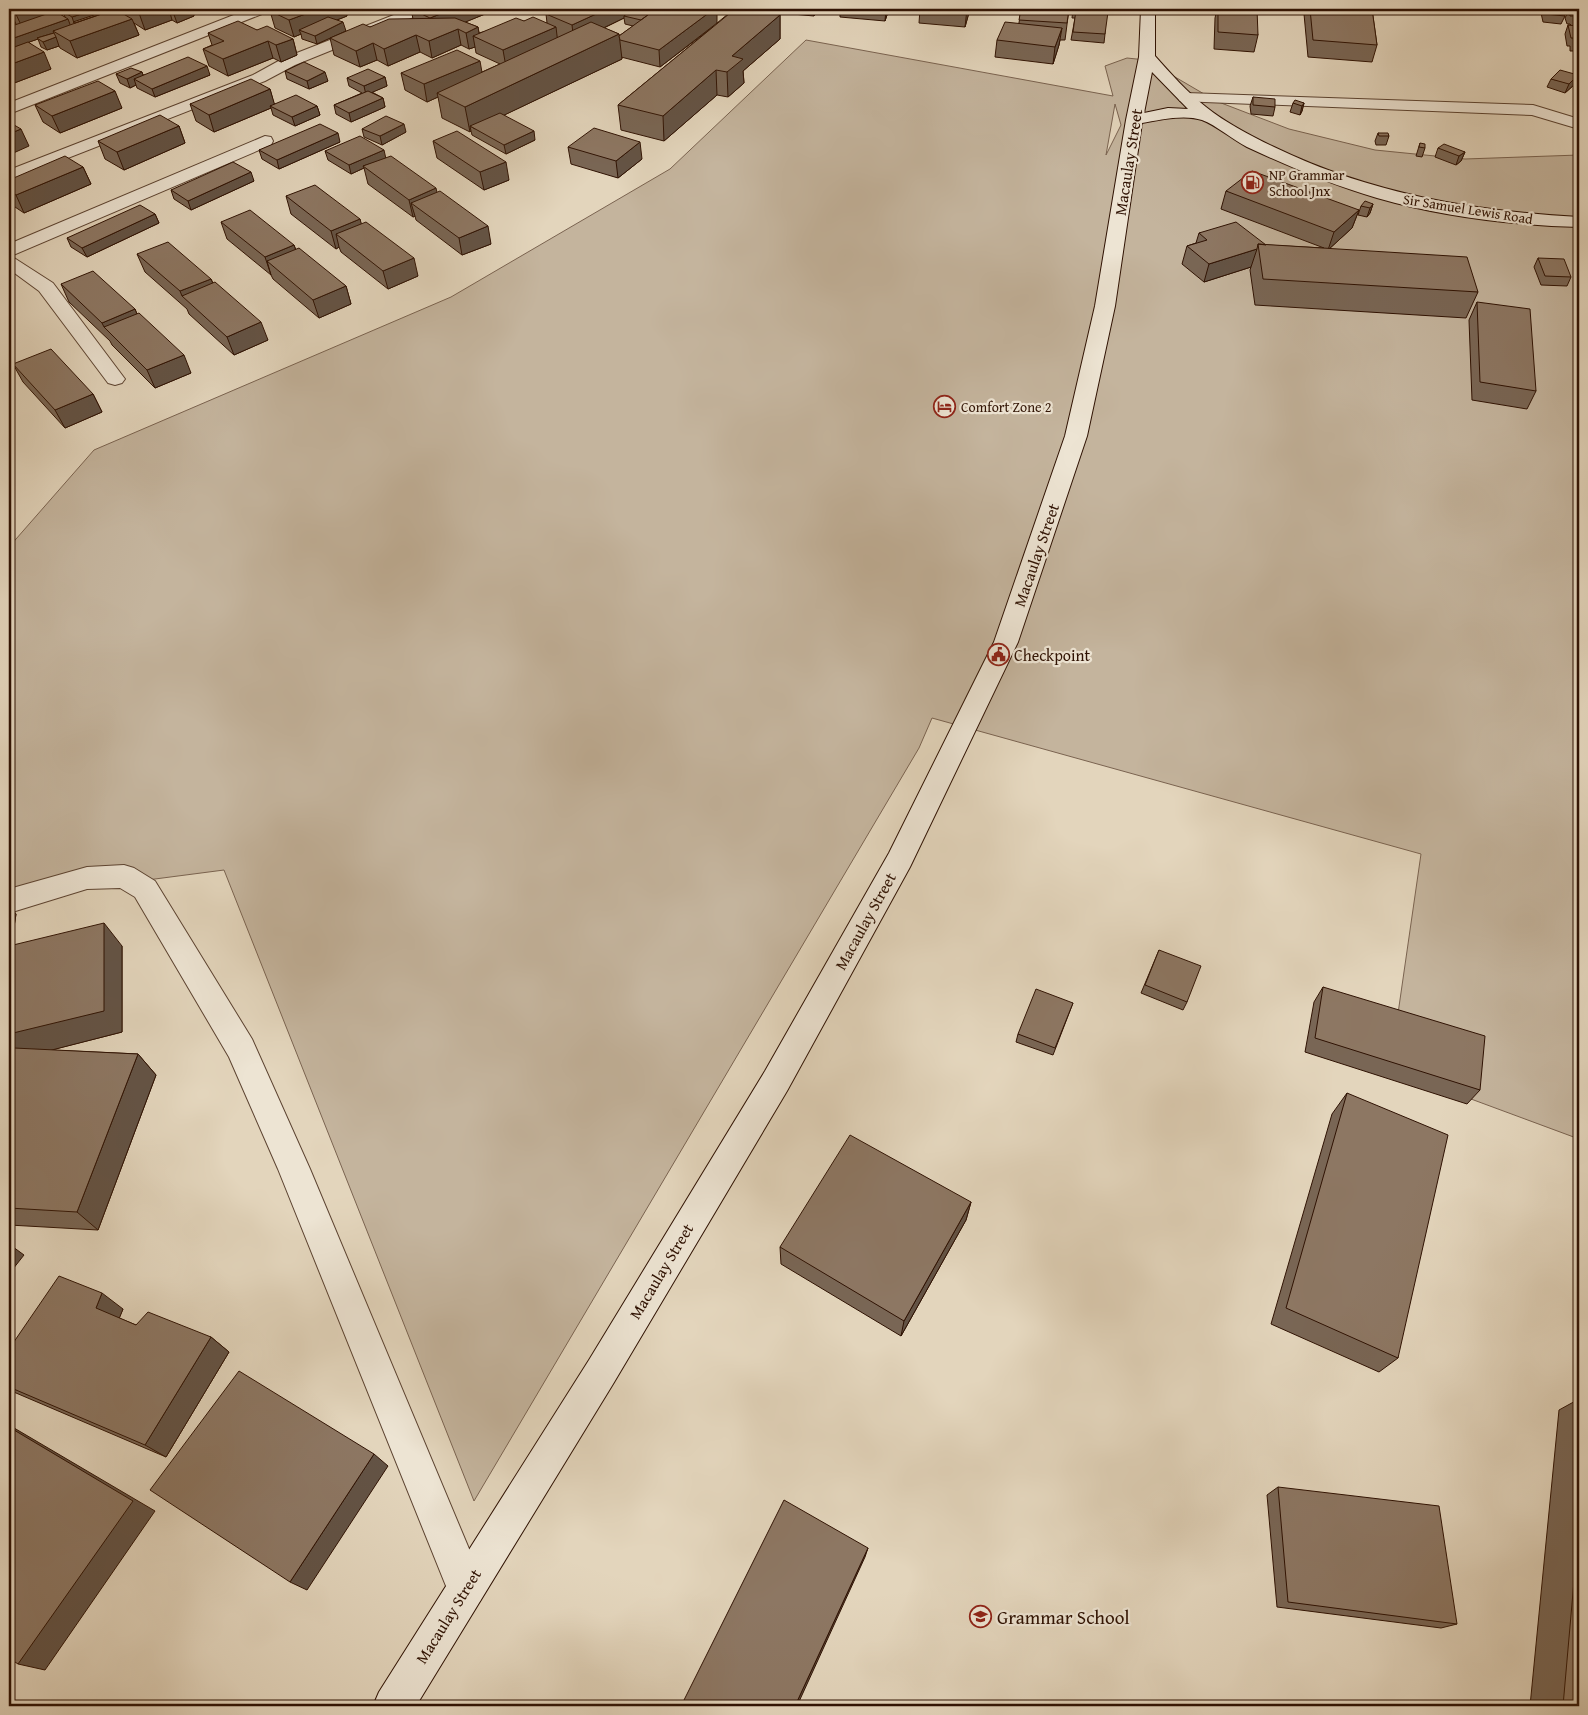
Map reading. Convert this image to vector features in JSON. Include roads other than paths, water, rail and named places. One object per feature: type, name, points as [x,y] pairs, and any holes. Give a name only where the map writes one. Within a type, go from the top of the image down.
[{"type":"street","points":[[9,109],[262,9]]},
{"type":"street","points":[[9,176],[258,78],[273,68],[301,56],[420,9]]},
{"type":"street","points":[[1147,57],[1148,9]]},
{"type":"street","name":"Sir Samuel Lewis Road","points":[[1147,57],[1186,98],[1206,115],[1246,138],[1327,177],[1387,196],[1465,212],[1544,221],[1579,222]]},
{"type":"street","name":"Macaulay Street","points":[[392,1706],[601,1372],[776,1081],[900,859],[1006,642],[1076,436],[1106,306],[1134,120],[1147,57]]},
{"type":"street","points":[[1186,98],[1533,110],[1579,124]]},
{"type":"street","points":[[1134,120],[1168,113],[1206,115]]},
{"type":"street","points":[[9,251],[265,141]]},
{"type":"street","points":[[9,261],[46,287],[115,379]]},
{"type":"street","points":[[9,901],[87,878],[124,876],[144,889],[241,1049],[294,1169],[466,1587]]},
{"type":"waterway","points":[[1574,9],[1579,10]]},
{"type":"place","name":"NP Grammar School Jnx","points":[[1253,183]]},
{"type":"place","name":"Comfort Zone 2","points":[[945,407]]},
{"type":"place","name":"Checkpoint","points":[[998,655]]},
{"type":"place","name":"Grammar School","points":[[981,1617]]}]
